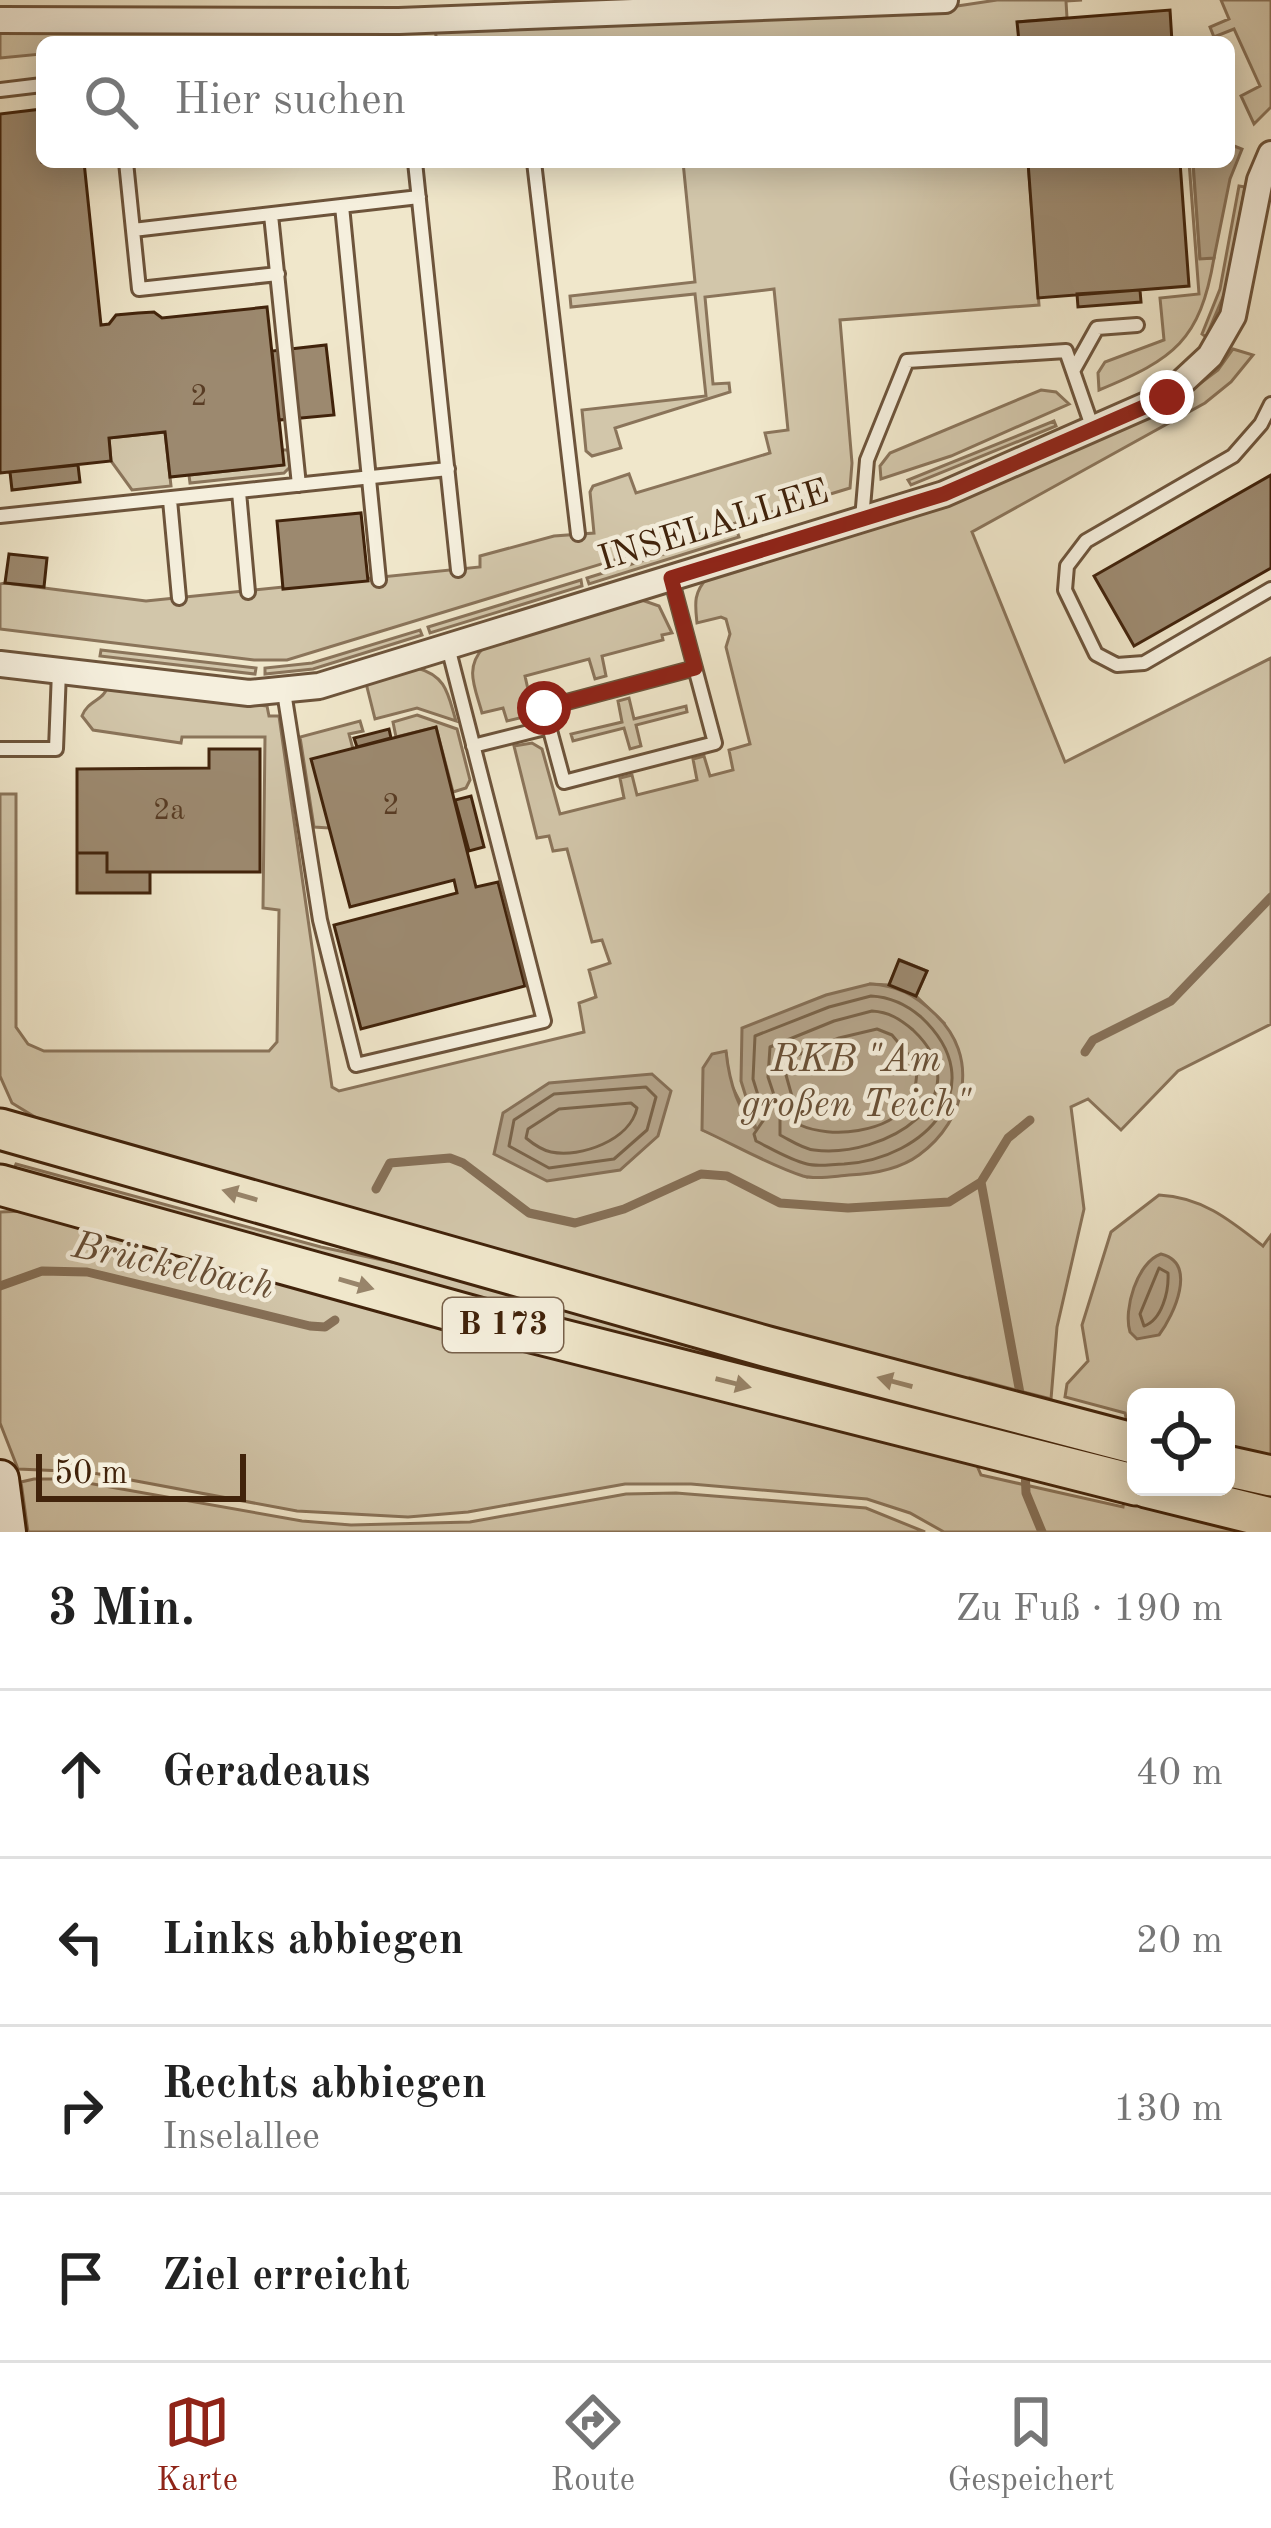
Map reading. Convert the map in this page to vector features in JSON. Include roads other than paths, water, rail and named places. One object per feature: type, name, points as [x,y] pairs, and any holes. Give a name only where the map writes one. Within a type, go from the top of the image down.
[{"type":"main road","name":"B 173","points":[[0,1129],[1008,1413],[1127,1442]]},
{"type":"main road","name":"B 173","points":[[0,1185],[503,1325],[1127,1482]]},
{"type":"main road","points":[[1235,1468],[1271,1476]]},
{"type":"main road","points":[[1182,1496],[1271,1518]]},
{"type":"street","points":[[0,20],[323,10],[400,30],[609,6],[945,0]]},
{"type":"street","name":"INSELALLEE","points":[[0,664],[249,693],[319,686],[944,494],[1167,397],[1210,356],[1233,316],[1260,230],[1260,181],[1271,154]]},
{"type":"street","points":[[0,1479],[7,1532]]},
{"type":"lane","points":[[0,90],[36,87]]},
{"type":"lane","points":[[127,168],[140,289],[278,274]]},
{"type":"lane","points":[[416,168],[458,570]]},
{"type":"lane","points":[[535,168],[578,534]]},
{"type":"lane","points":[[133,230],[418,197]]},
{"type":"lane","points":[[342,206],[379,580]]},
{"type":"lane","points":[[272,214],[299,485]]},
{"type":"lane","points":[[1073,371],[1097,328],[1137,325]]},
{"type":"lane","points":[[862,519],[867,460],[907,361],[1066,351],[1093,430]]},
{"type":"lane","points":[[1271,404],[1261,424],[1233,456],[1086,541],[1067,566],[1065,590],[1096,655],[1117,665],[1144,663],[1271,589]]},
{"type":"lane","points":[[0,516],[448,469]]},
{"type":"lane","points":[[238,492],[248,592]]},
{"type":"lane","points":[[170,500],[179,598]]},
{"type":"lane","points":[[671,578],[715,742],[564,782],[544,708],[695,668]]},
{"type":"lane","points":[[284,692],[320,920],[356,1066],[544,1021],[448,646]]},
{"type":"lane","points":[[0,749],[56,749],[59,671]]},
{"type":"lane","points":[[473,746],[549,727]]},
{"type":"water","points":[[1193,168],[1234,168],[1214,258],[1200,259]]},
{"type":"water","name":"RKB \"Am großen Teich\"","points":[[870,984],[897,989],[920,1001],[949,1031],[958,1049],[962,1087],[957,1106],[935,1141],[919,1155],[876,1172],[808,1177],[702,1130],[703,1068],[712,1054],[726,1051],[735,1093],[756,1129],[741,1081],[742,1028],[826,995]]},
{"type":"water","points":[[652,1074],[671,1091],[658,1136],[620,1170],[547,1181],[494,1154],[503,1113],[549,1083]]},
{"type":"water","points":[[1161,1254],[1178,1268],[1180,1290],[1159,1335],[1137,1339],[1128,1323],[1130,1300],[1145,1266]]},
{"type":"waterway","name":"Brückelbach","points":[[1085,1052],[1093,1040],[1171,1001],[1271,897]]},
{"type":"waterway","name":"Brückelbach","points":[[376,1189],[390,1163],[450,1158],[529,1213],[575,1223],[624,1209],[701,1174],[727,1176],[780,1203],[848,1208],[949,1202],[981,1182],[1008,1138],[1030,1120]]},
{"type":"waterway","points":[[981,1182],[1022,1404]]},
{"type":"waterway","name":"Brückelbach","points":[[0,1286],[42,1271],[87,1272],[310,1326],[325,1327],[335,1320]]},
{"type":"waterway","points":[[1025,1469],[1026,1493],[1042,1532]]}]
